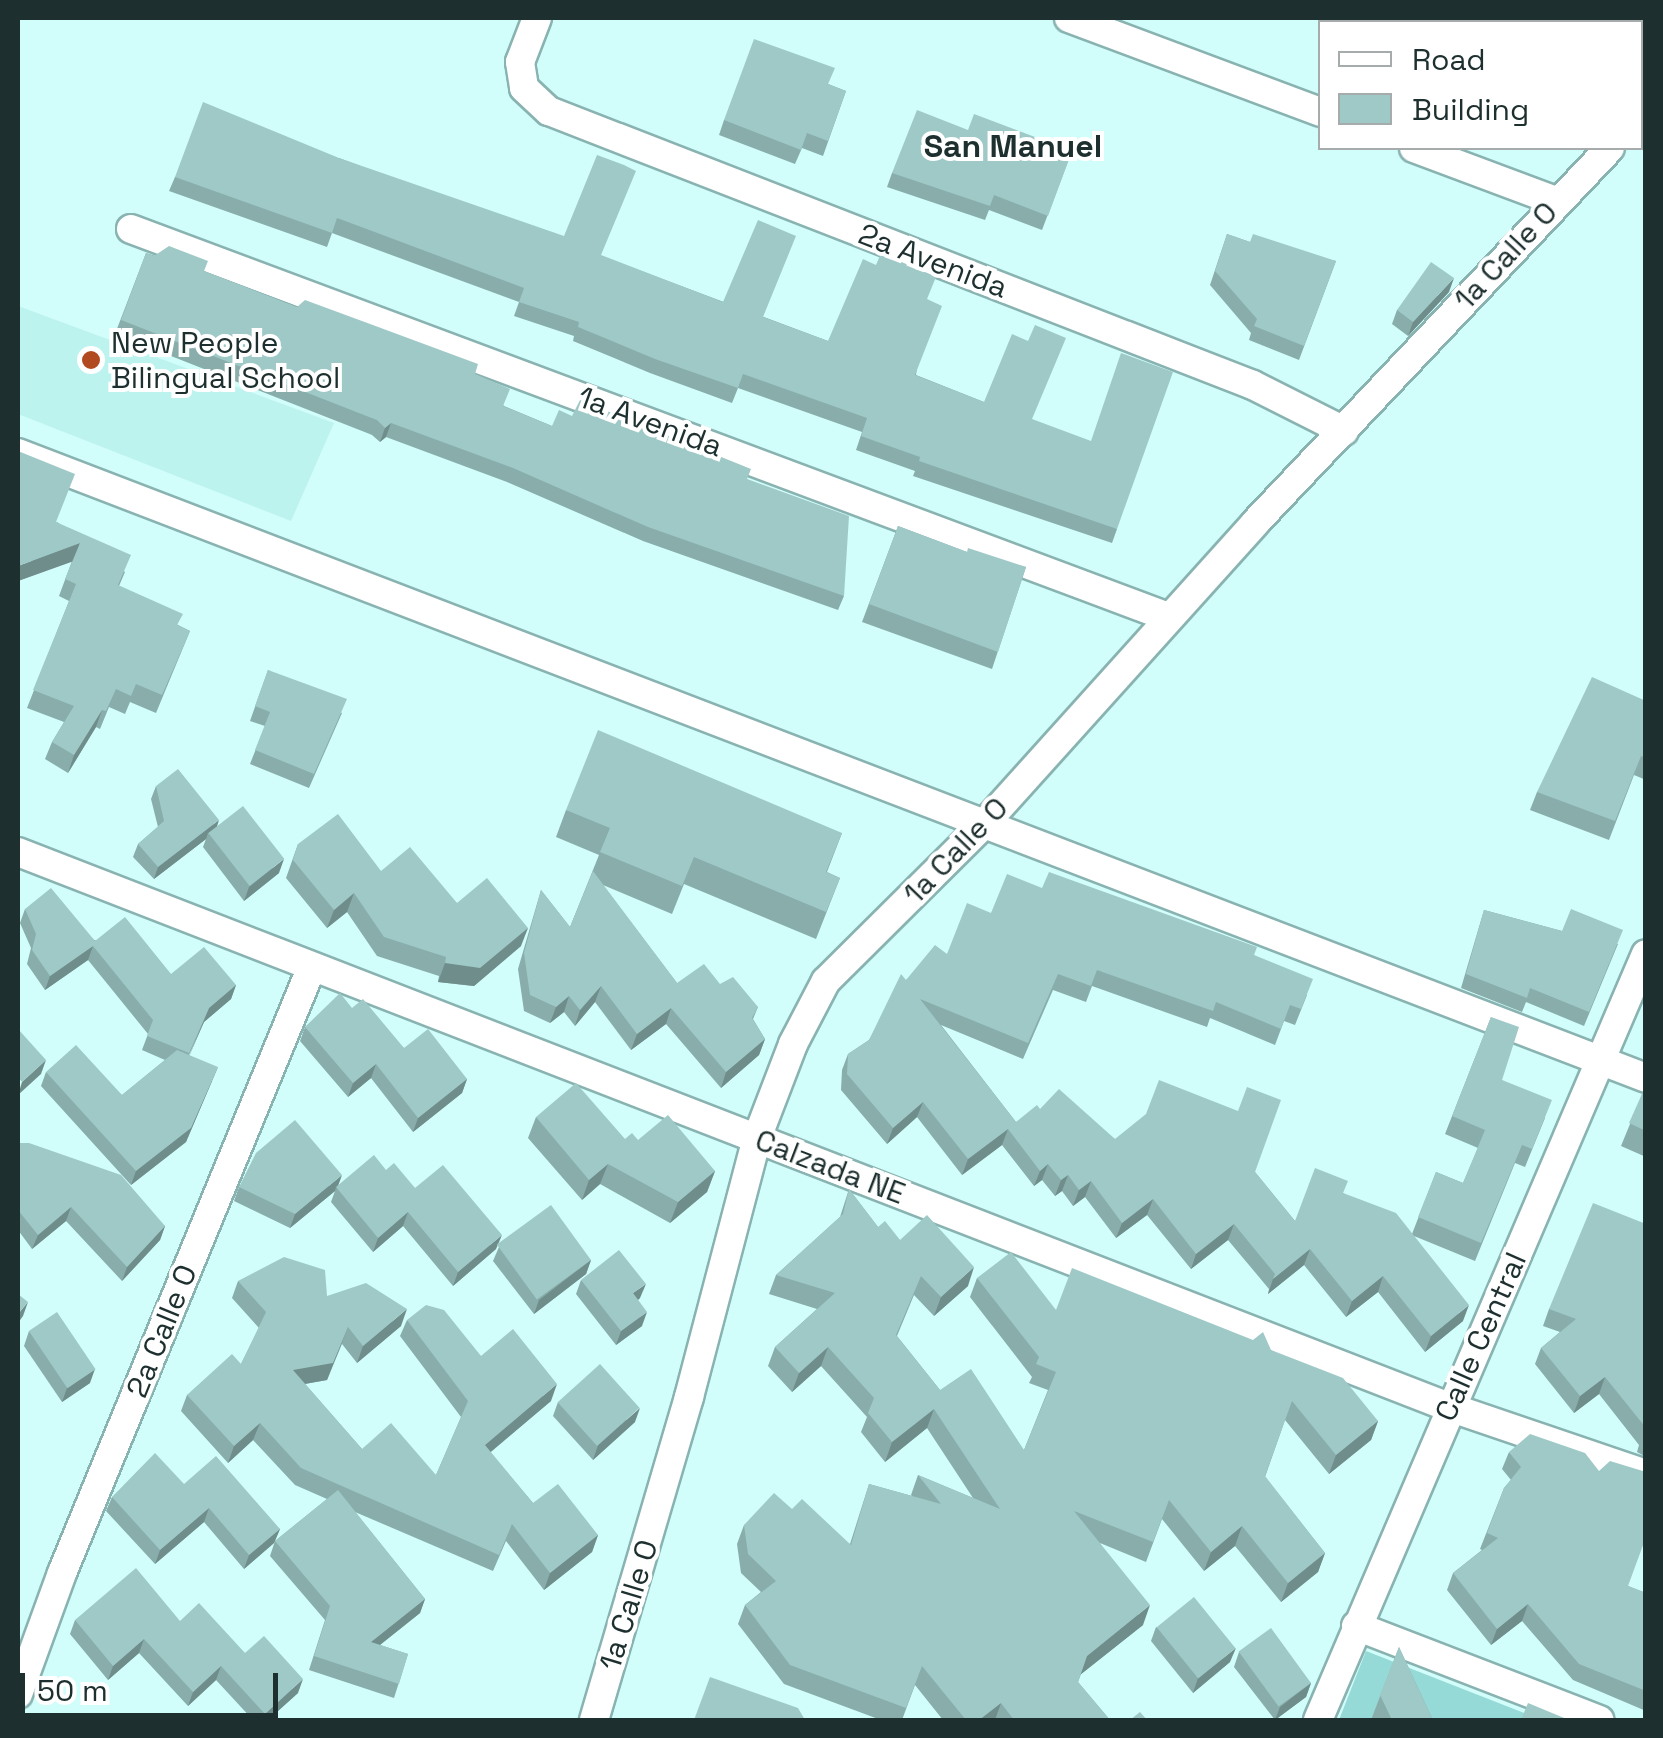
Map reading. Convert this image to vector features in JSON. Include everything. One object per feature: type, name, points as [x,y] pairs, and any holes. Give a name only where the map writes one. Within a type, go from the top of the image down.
[{"type":"street","name":"2a Avenida","points":[[537,18],[520,62],[524,88],[549,111],[1253,386],[1344,430]]},
{"type":"street","points":[[1069,18],[1318,111]]},
{"type":"street","points":[[1419,150],[1556,201]]},
{"type":"street","name":"1a Calle O","points":[[594,1720],[664,1489],[757,1138],[792,1044],[826,981],[987,822],[1168,617],[1608,150]]},
{"type":"street","name":"1a Avenida","points":[[130,229],[1168,617]]},
{"type":"street","points":[[18,453],[1646,1078]]},
{"type":"street","name":"Calzada NE","points":[[18,852],[1449,1407],[1646,1474]]},
{"type":"street","name":"Calle Central","points":[[1318,1720],[1646,954]]},
{"type":"street","name":"2a Calle O","points":[[18,1694],[62,1573],[312,969]]},
{"type":"street","points":[[1356,1626],[1600,1720]]},
{"type":"shaded area","name":"New People Bilingual School","points":[[18,306],[334,423],[291,521],[18,414]]},
{"type":"shaded area","points":[[1366,1651],[1542,1720],[1339,1720]]},
{"type":"building","points":[[754,39],[835,68],[828,84],[846,91],[828,141],[807,133],[801,150],[724,120]]},
{"type":"building","points":[[203,102],[339,158],[564,236],[597,155],[624,165],[636,171],[601,255],[723,302],[758,220],[796,236],[763,317],[828,341],[863,259],[876,265],[881,253],[936,277],[927,299],[942,306],[915,375],[984,402],[1012,334],[1028,341],[1035,325],[1066,338],[1032,419],[1091,441],[1121,353],[1173,372],[1117,529],[919,461],[920,457],[861,436],[867,418],[743,374],[738,388],[655,359],[578,327],[579,322],[519,302],[524,288],[337,218],[332,233],[175,177]]},
{"type":"building","points":[[917,110],[968,130],[974,114],[1072,151],[1048,216],[994,195],[990,206],[892,173]]},
{"type":"building","points":[[1227,234],[1250,242],[1253,234],[1336,261],[1304,346],[1254,326],[1257,319],[1215,271]]},
{"type":"building","points":[[169,246],[208,261],[204,271],[297,307],[305,300],[478,364],[475,374],[510,389],[503,406],[552,426],[559,410],[572,416],[580,400],[751,469],[747,479],[849,516],[844,596],[648,527],[513,468],[391,423],[385,428],[377,420],[121,320],[146,253],[154,256]]},
{"type":"building","points":[[1431,262],[1454,278],[1413,322],[1397,310]]},
{"type":"building","points":[[18,451],[75,474],[56,522],[131,555],[118,585],[183,614],[177,625],[190,631],[162,695],[136,684],[131,696],[116,689],[106,711],[102,710],[74,755],[52,742],[74,706],[33,690],[76,584],[65,579],[80,543],[18,566]]},
{"type":"building","points":[[898,526],[967,552],[968,548],[1026,567],[998,652],[869,604]]},
{"type":"building","points":[[268,670],[347,699],[314,774],[255,750],[270,712],[255,706]]},
{"type":"building","points":[[1592,677],[1646,701],[1646,758],[1641,756],[1615,821],[1537,792]]},
{"type":"building","points":[[598,730],[842,833],[826,872],[840,878],[826,912],[694,857],[682,886],[600,852],[610,828],[566,810]]},
{"type":"building","points":[[178,769],[219,820],[158,867],[138,844],[164,821],[156,786]]},
{"type":"building","points":[[243,806],[284,859],[250,886],[208,833]]},
{"type":"building","points":[[338,814],[381,871],[410,847],[457,903],[487,878],[528,928],[480,968],[445,963],[446,957],[384,937],[354,893],[334,910],[293,860],[298,844]]},
{"type":"building","points":[[593,871],[677,983],[704,964],[720,984],[733,977],[758,1007],[752,1018],[765,1039],[726,1072],[671,1008],[637,1034],[601,986],[580,1010],[569,996],[556,1007],[530,995],[524,953],[541,890],[570,927]]},
{"type":"building","points":[[1049,872],[1257,947],[1254,955],[1313,979],[1301,1009],[1290,1005],[1281,1029],[1216,1002],[1213,1011],[1097,970],[1091,986],[1058,974],[1028,1043],[920,999],[1016,1122],[1037,1105],[1040,1109],[1059,1089],[1115,1139],[1146,1114],[1159,1080],[1238,1111],[1247,1087],[1281,1100],[1255,1172],[1295,1221],[1315,1168],[1348,1181],[1343,1193],[1396,1213],[1469,1305],[1431,1336],[1383,1276],[1352,1301],[1310,1249],[1273,1279],[1275,1274],[1234,1224],[1196,1254],[1153,1199],[1122,1223],[1091,1181],[1079,1190],[1068,1175],[1061,1180],[1048,1164],[1040,1171],[1008,1129],[968,1159],[923,1102],[893,1128],[847,1074],[848,1054],[869,1040],[901,974],[906,980],[935,945],[947,954],[967,903],[991,913],[1007,874],[1042,888]]},
{"type":"building","points":[[51,888],[95,941],[125,917],[171,974],[204,947],[236,985],[209,1008],[189,1053],[147,1036],[153,1020],[93,946],[50,976],[32,950],[36,934],[25,909]]},
{"type":"building","points":[[1571,909],[1623,930],[1589,1012],[1530,988],[1527,998],[1466,974],[1484,910],[1562,931]]},
{"type":"building","points":[[340,993],[352,1008],[363,999],[404,1048],[428,1029],[467,1079],[418,1118],[376,1064],[353,1083],[305,1027]]},
{"type":"building","points":[[1491,1017],[1519,1027],[1502,1080],[1552,1100],[1532,1149],[1522,1145],[1481,1243],[1418,1217],[1436,1172],[1463,1183],[1485,1130],[1452,1116]]},
{"type":"building","points":[[18,1029],[46,1060],[22,1082],[18,1077]]},
{"type":"building","points":[[76,1045],[122,1095],[177,1050],[218,1067],[191,1128],[136,1171],[46,1072]]},
{"type":"building","points":[[576,1083],[625,1139],[632,1133],[638,1140],[668,1115],[715,1171],[678,1202],[608,1164],[589,1180],[536,1117]]},
{"type":"building","points":[[1646,1085],[1646,1131],[1629,1123]]},
{"type":"building","points":[[295,1120],[342,1175],[295,1214],[239,1187],[256,1153]]},
{"type":"building","points":[[18,1143],[29,1143],[121,1175],[165,1226],[127,1267],[71,1207],[38,1235],[18,1210]]},
{"type":"building","points":[[374,1155],[386,1170],[394,1163],[415,1188],[443,1165],[502,1235],[458,1272],[408,1212],[378,1238],[336,1187]]},
{"type":"building","points":[[849,1189],[878,1227],[885,1221],[900,1240],[927,1215],[974,1267],[941,1297],[921,1276],[896,1335],[940,1390],[971,1369],[1024,1450],[1056,1372],[1036,1364],[1039,1357],[977,1278],[1011,1252],[1056,1310],[1072,1268],[1253,1340],[1263,1332],[1271,1350],[1343,1378],[1378,1421],[1336,1455],[1292,1401],[1265,1476],[1325,1553],[1288,1583],[1242,1526],[1211,1552],[1169,1500],[1153,1542],[1074,1511],[1150,1605],[1087,1656],[1078,1682],[1110,1720],[1014,1720],[1001,1703],[979,1720],[966,1720],[922,1666],[906,1708],[790,1665],[745,1605],[776,1581],[748,1554],[744,1525],[774,1493],[792,1509],[802,1499],[851,1545],[869,1484],[941,1504],[918,1475],[1000,1509],[934,1409],[892,1442],[868,1413],[874,1398],[828,1347],[799,1373],[775,1347],[835,1293],[776,1275],[843,1214]]},
{"type":"building","points":[[1593,1203],[1646,1224],[1646,1428],[1605,1377],[1580,1396],[1541,1348],[1576,1319],[1549,1309]]},
{"type":"building","points":[[551,1205],[591,1260],[537,1299],[497,1244]]},
{"type":"building","points":[[619,1250],[646,1284],[633,1293],[647,1312],[621,1331],[581,1280]]},
{"type":"building","points":[[284,1257],[325,1270],[327,1296],[366,1283],[407,1309],[363,1346],[348,1327],[333,1363],[293,1370],[362,1449],[391,1423],[436,1475],[468,1401],[407,1320],[426,1305],[444,1310],[481,1356],[513,1329],[557,1384],[485,1445],[533,1503],[558,1484],[598,1535],[550,1573],[512,1524],[499,1555],[301,1468],[260,1423],[234,1446],[187,1395],[232,1354],[241,1364],[266,1312],[238,1281]]},
{"type":"building","points":[[18,1294],[28,1302],[18,1314]]},
{"type":"building","points":[[57,1312],[96,1369],[67,1388],[29,1331]]},
{"type":"building","points":[[600,1364],[639,1408],[597,1446],[558,1402]]},
{"type":"building","points":[[1530,1434],[1585,1453],[1599,1471],[1610,1461],[1646,1472],[1646,1537],[1628,1586],[1646,1593],[1646,1691],[1579,1664],[1528,1604],[1497,1629],[1453,1573],[1498,1538],[1487,1533],[1504,1488],[1521,1467],[1509,1452]]},
{"type":"building","points":[[155,1453],[184,1484],[216,1456],[280,1529],[249,1555],[209,1508],[160,1550],[112,1497]]},
{"type":"building","points":[[338,1490],[425,1599],[371,1642],[408,1654],[399,1684],[314,1656],[330,1606],[275,1541]]},
{"type":"building","points":[[136,1568],[180,1621],[199,1603],[245,1653],[264,1636],[303,1679],[265,1714],[221,1666],[193,1692],[144,1639],[113,1666],[75,1620]]},
{"type":"building","points":[[1194,1597],[1236,1648],[1198,1678],[1157,1627]]},
{"type":"building","points":[[1271,1628],[1311,1683],[1279,1707],[1239,1652]]},
{"type":"building","points":[[1399,1647],[1433,1720],[1392,1720],[1380,1695]]},
{"type":"building","points":[[710,1677],[798,1708],[805,1720],[694,1720]]},
{"type":"building","points":[[1528,1703],[1569,1720],[1521,1720]]},
{"type":"building","points":[[1140,1712],[1147,1720],[1130,1720]]},
{"type":"place","name":"New People Bilingual School","points":[[91,360]]},
{"type":"district","name":"San Manuel","points":[[1013,146]]}]
